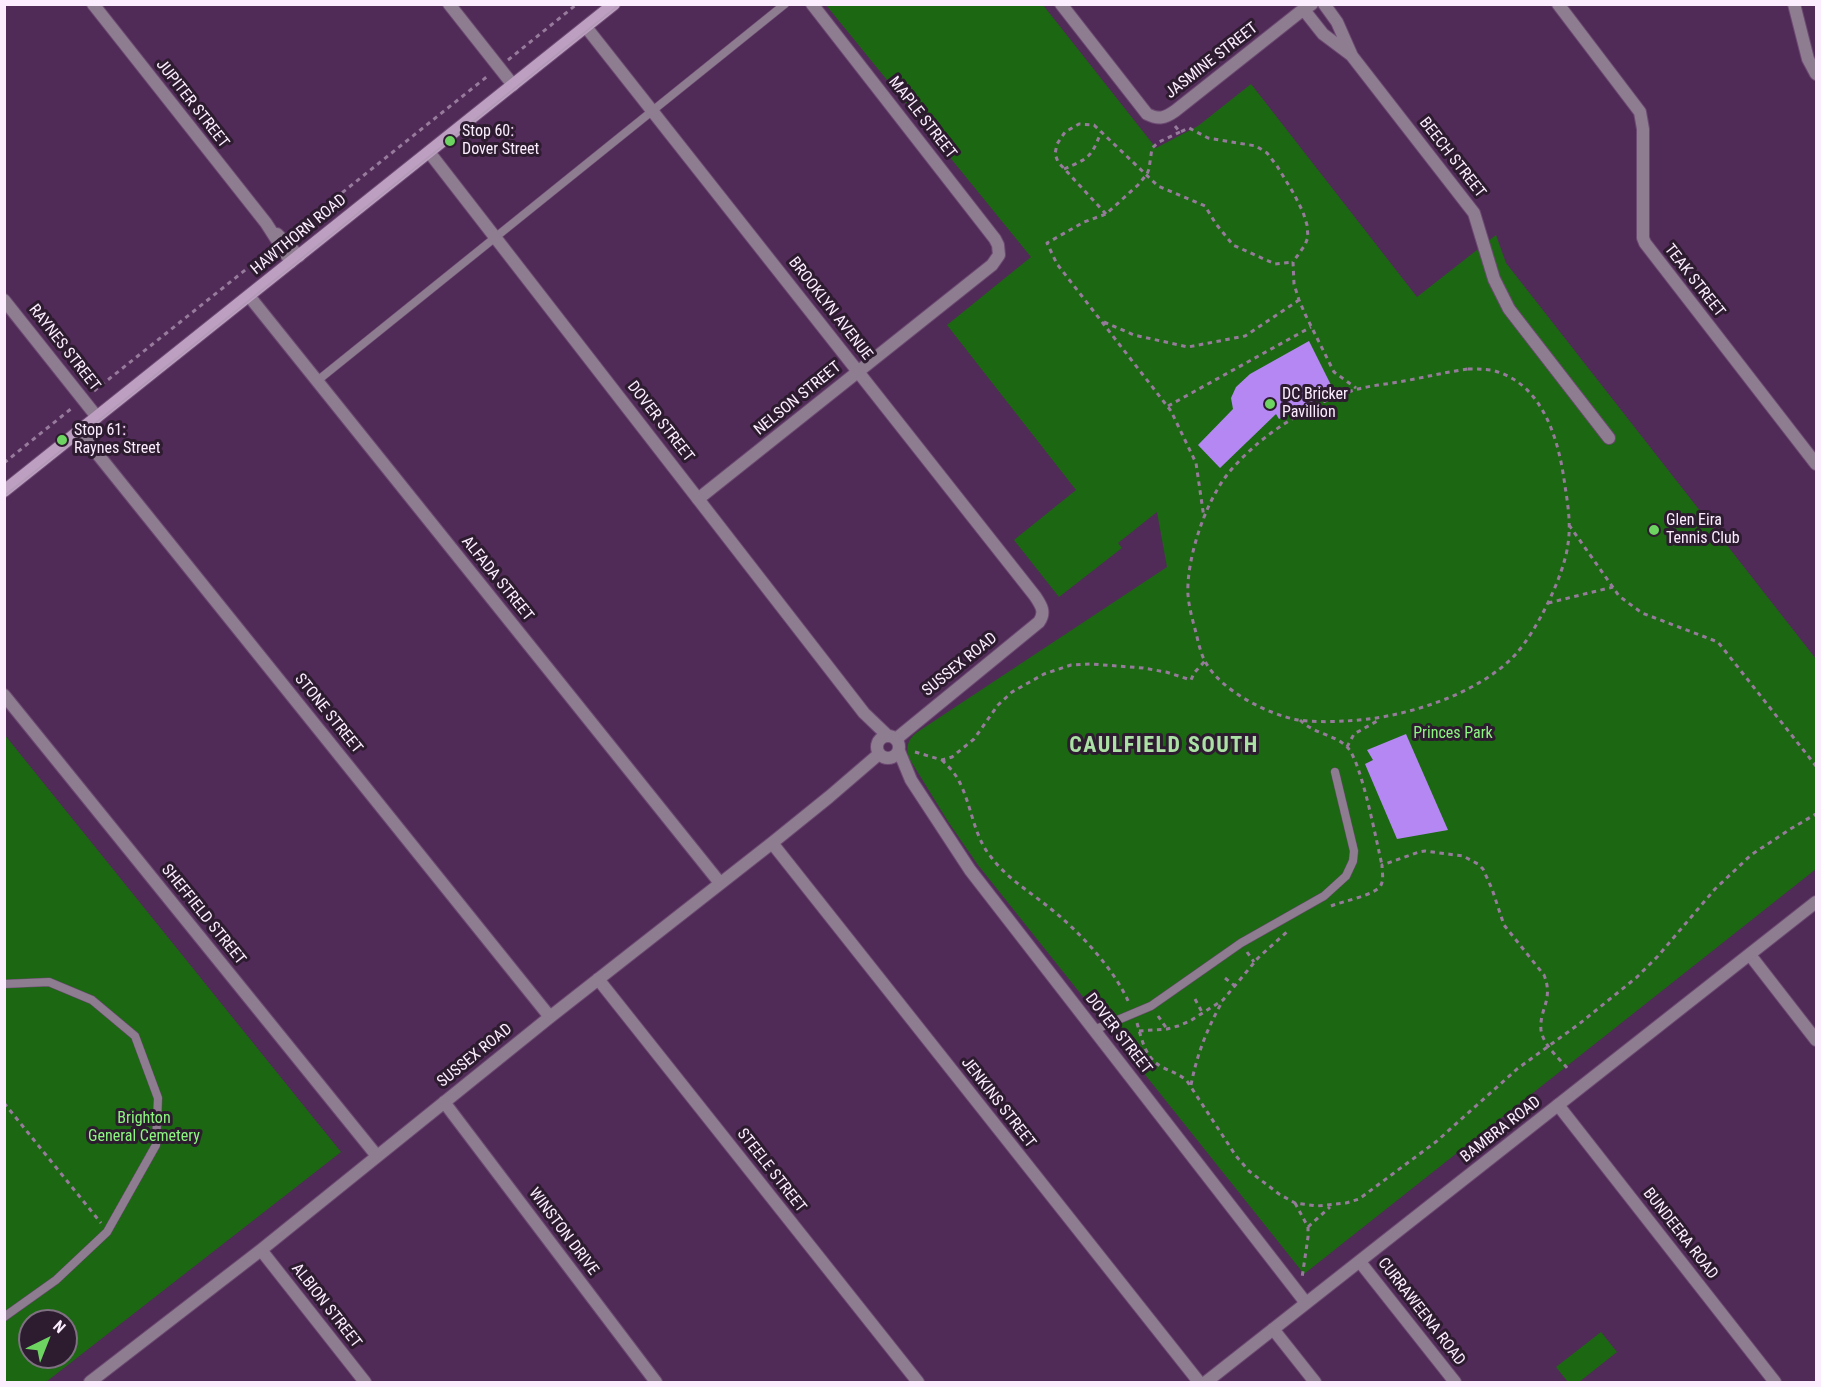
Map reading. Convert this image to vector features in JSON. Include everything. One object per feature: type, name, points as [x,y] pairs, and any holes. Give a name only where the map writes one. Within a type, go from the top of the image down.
[{"type":"main road","name":"HAWTHORN ROAD","points":[[4,491],[614,4]]},
{"type":"street","name":"JUPITER STREET","points":[[93,4],[295,259]]},
{"type":"street","points":[[449,4],[513,85]]},
{"type":"street","name":"MAPLE STREET","points":[[812,4],[995,239],[999,255]]},
{"type":"street","points":[[1061,4],[1148,114],[1164,117]]},
{"type":"street","name":"BEECH STREET","points":[[1323,4],[1337,22],[1352,56],[1474,213],[1494,279],[1503,299],[1609,438]]},
{"type":"street","name":"TEAK STREET","points":[[1558,4],[1640,112],[1643,129],[1643,238],[1645,243],[1816,464]]},
{"type":"street","points":[[1794,4],[1808,59],[1816,74]]},
{"type":"street","name":"JASMINE STREET","points":[[1164,117],[1304,7]]},
{"type":"street","name":"BEECH STREET","points":[[1304,7],[1323,34],[1352,56]]},
{"type":"street","name":"BROOKLYN AVENUE","points":[[586,27],[1035,596],[1043,615]]},
{"type":"street","name":"DOVER STREET","points":[[429,152],[864,713],[894,742],[911,780],[970,870],[1306,1303]]},
{"type":"street","name":"NELSON STREET","points":[[698,499],[992,265],[999,255]]},
{"type":"street","name":"ALFADA STREET","points":[[249,296],[720,883]]},
{"type":"street","name":"RAYNES STREET","points":[[4,300],[97,417]]},
{"type":"street","name":"STONE STREET","points":[[79,431],[550,1017]]},
{"type":"street","name":"SUSSEX ROAD","points":[[894,742],[921,717],[1034,626],[1043,615]]},
{"type":"street","name":"SHEFFIELD STREET","points":[[4,695],[377,1156]]},
{"type":"street","name":"DOVER STREET","points":[[864,713],[881,752],[911,780]]},
{"type":"street","points":[[881,738],[894,742],[895,756],[881,752],[881,738]]},
{"type":"street","name":"SUSSEX ROAD","points":[[90,1383],[261,1250],[550,1017],[772,843],[881,752]]},
{"type":"street","name":"JENKINS STREET","points":[[772,843],[1199,1383]]},
{"type":"street","name":"BAMBRA ROAD","points":[[1206,1383],[1816,902]]},
{"type":"street","points":[[1750,955],[1816,1040]]},
{"type":"street","name":"STEELE STREET","points":[[598,979],[918,1383]]},
{"type":"street","name":"WINSTON DRIVE","points":[[444,1102],[656,1383]]},
{"type":"street","name":"BUNDEERA ROAD","points":[[1558,1105],[1775,1383]]},
{"type":"street","name":"ALBION STREET","points":[[261,1250],[365,1383]]},
{"type":"street","name":"CURRAWEENA ROAD","points":[[1360,1262],[1455,1383]]},
{"type":"street","points":[[1273,1329],[1315,1383]]},
{"type":"lane","points":[[317,381],[785,4]]},
{"type":"lane","points":[[1094,1030],[1151,1006],[1241,943],[1318,900],[1346,876],[1353,861],[1354,851],[1335,772]]},
{"type":"lane","points":[[4,984],[49,982],[92,999],[135,1036],[158,1098],[156,1145],[107,1232],[56,1280],[4,1317]]},
{"type":"path","points":[[506,61],[577,4]]},
{"type":"path","points":[[4,463],[491,74]]},
{"type":"path","points":[[1164,117],[1180,132]]},
{"type":"path","points":[[1106,214],[1058,162],[1055,154],[1057,144],[1065,132],[1078,124],[1094,125],[1158,186],[1205,206],[1233,245],[1275,264],[1293,262]]},
{"type":"path","points":[[1204,520],[1196,463],[1167,406],[1058,264],[1047,243],[1084,222],[1106,214],[1147,174],[1152,148],[1159,142],[1189,128],[1208,138],[1256,146],[1267,153],[1294,194],[1307,225],[1308,237],[1305,245],[1293,262],[1294,284],[1299,300],[1334,372],[1356,389]]},
{"type":"path","points":[[1064,169],[1086,159],[1096,147],[1101,132]]},
{"type":"path","points":[[1102,321],[1134,335],[1188,347],[1245,336],[1299,300]]},
{"type":"path","points":[[1167,406],[1311,327]]},
{"type":"path","points":[[1468,369],[1495,371],[1515,381],[1534,398],[1543,410],[1552,429],[1563,469],[1569,542],[1559,580],[1548,603],[1522,646],[1495,672],[1424,708],[1384,717],[1331,722],[1300,720],[1264,708],[1240,695],[1220,680],[1205,661],[1188,594],[1192,558],[1204,520],[1224,479],[1256,445],[1298,416],[1356,389],[1468,369]]},
{"type":"path","points":[[1569,525],[1619,596],[1642,613],[1718,642],[1816,766]]},
{"type":"path","points":[[1548,603],[1613,587]]},
{"type":"path","points":[[915,752],[942,759],[952,757],[974,739],[998,705],[1012,692],[1044,674],[1071,665],[1143,668],[1191,680],[1205,661]]},
{"type":"path","points":[[1347,748],[1354,734],[1384,717]]},
{"type":"path","points":[[1300,720],[1310,728],[1336,739],[1347,748],[1355,762],[1382,865],[1383,880],[1378,889],[1328,908]]},
{"type":"path","points":[[942,759],[959,781],[982,844],[992,860],[1079,934],[1120,985],[1134,1014],[1145,1049],[1154,1062],[1183,1077],[1191,1085],[1242,1164],[1269,1187],[1295,1203],[1317,1206],[1359,1199],[1437,1141],[1500,1083],[1548,1045],[1580,1024],[1637,977],[1736,868],[1768,843],[1816,814]]},
{"type":"path","points":[[1382,865],[1425,851],[1463,856],[1483,869],[1504,925],[1539,967],[1548,985],[1549,993],[1541,1031],[1548,1045],[1568,1069]]},
{"type":"path","points":[[1191,1085],[1202,1042],[1223,1000],[1258,958],[1297,924]]},
{"type":"path","points":[[1225,978],[1235,986]]},
{"type":"path","points":[[1195,999],[1203,1014]]},
{"type":"path","points":[[1139,1031],[1167,1029],[1190,1021],[1223,1000]]},
{"type":"path","points":[[1151,1006],[1167,1029]]},
{"type":"path","points":[[4,1103],[62,1172],[107,1232]]},
{"type":"path","points":[[1295,1203],[1308,1227],[1304,1277],[1301,1279]]},
{"type":"path","points":[[1308,1227],[1332,1205]]},
{"type":"green space","name":"Princes Park","points":[[826,5],[1043,5],[1156,148],[1198,126],[1251,84],[1417,297],[1496,235],[1506,263],[1816,659],[1816,869],[1304,1274],[978,865],[909,758],[908,744],[916,733],[1167,567],[1157,512],[1118,543],[1122,548],[1059,597],[1014,540],[1076,490],[947,325],[1031,257]]},
{"type":"green space","name":"Brighton General Cemetery","points":[[4,734],[341,1152],[78,1357],[78,1309],[18,1309],[18,1369],[63,1369],[46,1382],[5,1382]]},
{"type":"green space","points":[[1601,1332],[1617,1352],[1579,1382],[1568,1382],[1556,1367]]},
{"type":"building","name":"DC Bricker Pavillion","points":[[1309,341],[1334,391],[1279,419],[1276,414],[1220,468],[1198,445],[1233,409],[1231,398],[1236,387],[1250,374]]},
{"type":"building","points":[[1406,734],[1448,830],[1397,839],[1365,764],[1373,760],[1367,750]]},
{"type":"tram line","points":[[4,496],[620,4]]},
{"type":"place","name":"Stop 60: Dover Street","points":[[450,141]]},
{"type":"place","name":"DC Bricker Pavillion","points":[[1270,404]]},
{"type":"place","name":"Stop 61: Raynes Street","points":[[62,440]]},
{"type":"place","name":"Glen Eira Tennis Club","points":[[1654,530]]},
{"type":"district","name":"CAULFIELD SOUTH","points":[[1164,746]]}]
